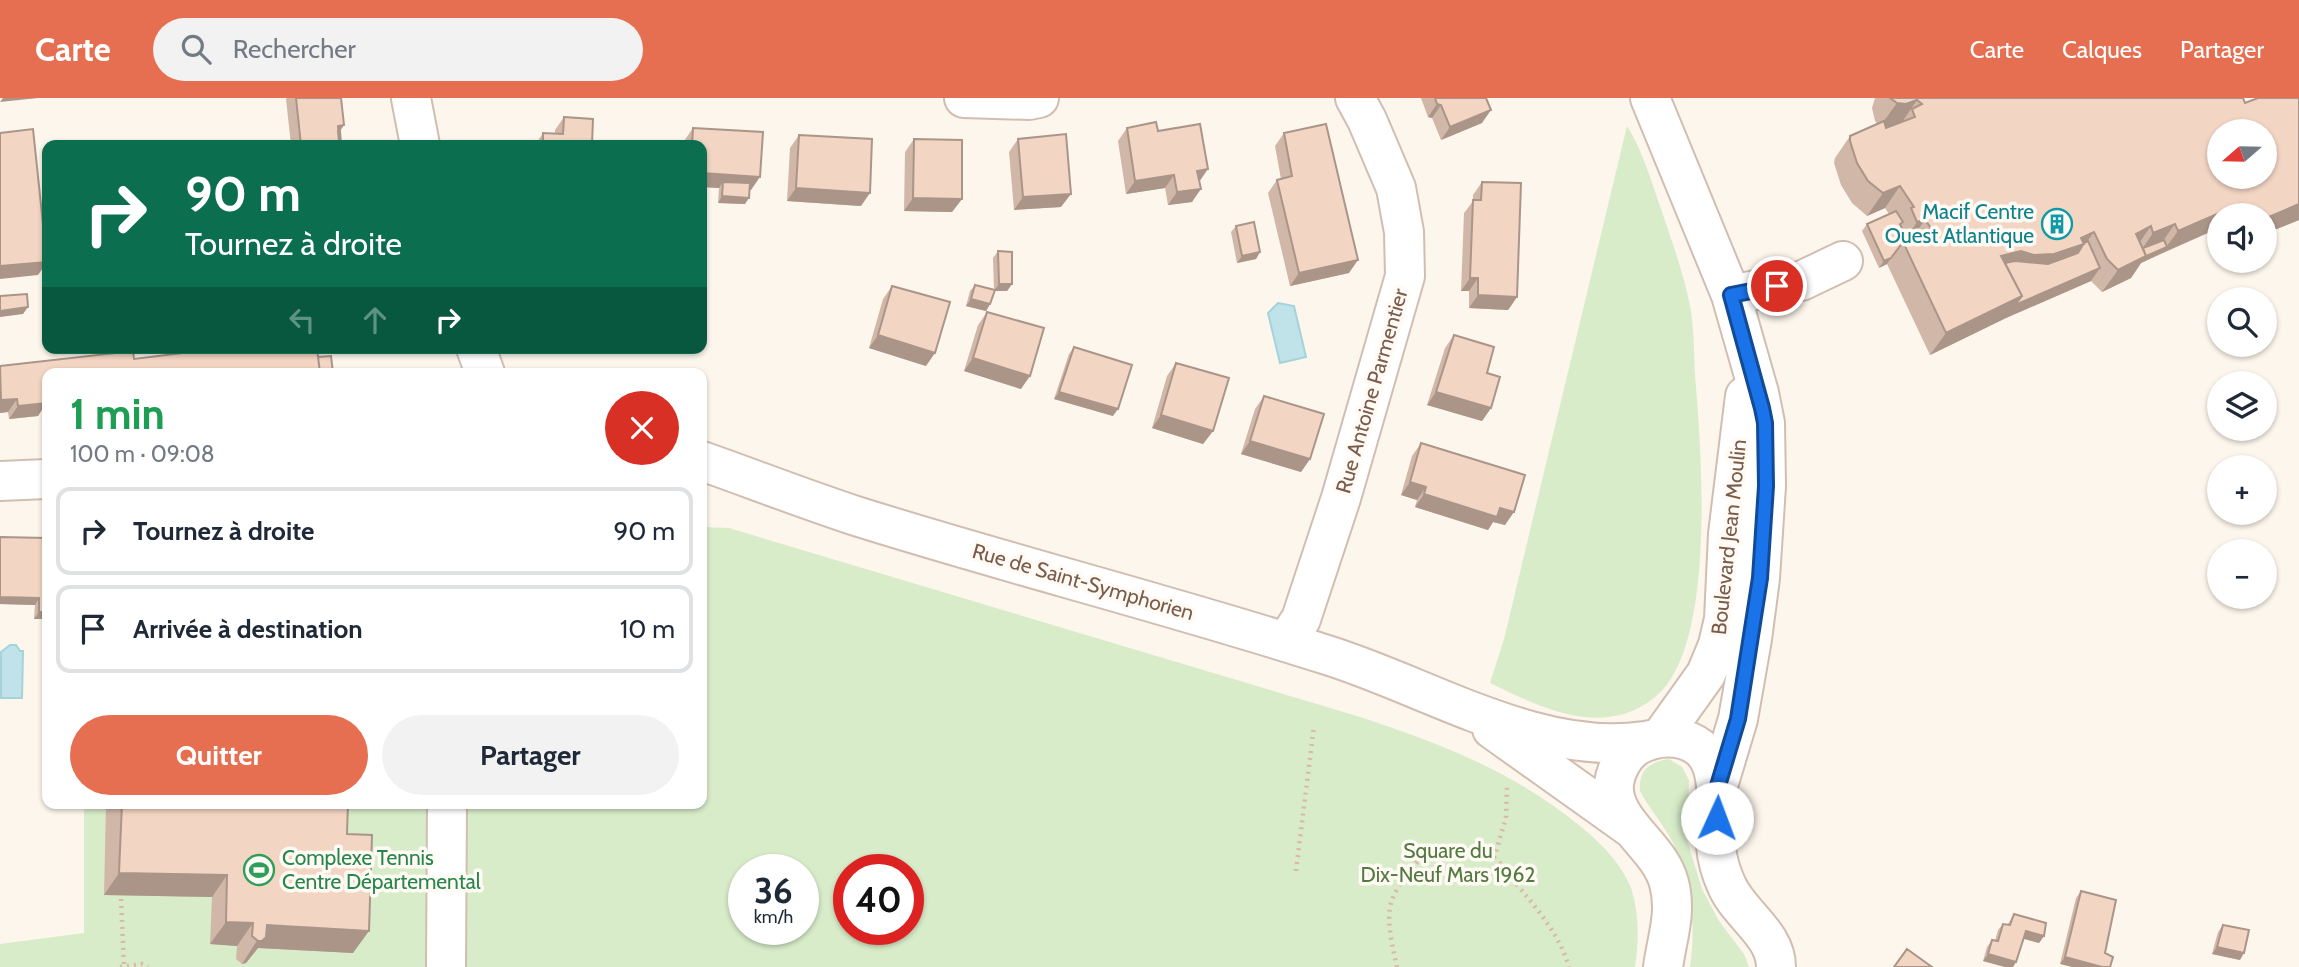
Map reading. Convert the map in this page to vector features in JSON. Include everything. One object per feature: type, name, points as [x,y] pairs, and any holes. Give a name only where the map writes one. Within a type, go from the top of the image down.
[{"type":"street","points":[[411,98],[419,140]]},
{"type":"street","points":[[964,98],[1039,98]]},
{"type":"street","name":"Rue Antoine Parmentier","points":[[1286,642],[1301,619],[1341,498],[1405,275],[1404,232],[1396,188],[1355,98]]},
{"type":"street","name":"Boulevard Jean Moulin","points":[[1650,98],[1731,295],[1765,423],[1766,486],[1760,578],[1738,719],[1717,789]]},
{"type":"street","points":[[1731,295],[1801,281],[1843,261]]},
{"type":"street","name":"Boulevard Jean Moulin","points":[[1635,831],[1623,818],[1616,801],[1614,783],[1619,766],[1630,752],[1653,739],[1700,684],[1718,645],[1724,619],[1728,534],[1750,363]]},
{"type":"street","name":"Rue de Saint-Symphorien","points":[[707,463],[855,515],[1365,667],[1462,707],[1521,727],[1580,743],[1620,745],[1679,738],[1694,745],[1706,756],[1714,771],[1717,789]]},
{"type":"street","points":[[0,481],[42,479]]},
{"type":"street","name":"Rue de Saint-Symphorien","points":[[1462,707],[1635,831]]},
{"type":"street","points":[[1717,789],[1716,845],[1719,867],[1729,890],[1771,944],[1776,967]]},
{"type":"street","points":[[446,967],[447,809]]},
{"type":"street","points":[[1635,831],[1658,858],[1669,881],[1674,906],[1663,967]]},
{"type":"street","points":[[1759,928],[1807,967]]},
{"type":"path","points":[[1296,871],[1314,726]]},
{"type":"path","points":[[1494,858],[1506,818],[1506,776]]},
{"type":"path","points":[[1397,967],[1390,938],[1391,904],[1406,874],[1430,852],[1460,848],[1494,858],[1550,925],[1564,950],[1569,967]]},
{"type":"path","points":[[121,899],[122,966],[142,964],[148,967]]},
{"type":"green space","points":[[1627,126],[1650,177],[1678,260],[1691,311],[1700,449],[1701,545],[1697,594],[1688,637],[1674,673],[1654,698],[1634,710],[1592,718],[1550,709],[1490,683],[1504,639]]},
{"type":"green space","name":"Square du Dix-Neuf Mars 1962","points":[[707,527],[729,528],[1357,716],[1474,760],[1555,807],[1595,839],[1616,862],[1631,888],[1636,907],[1638,938],[1635,967],[466,967],[467,809],[707,809]]},
{"type":"green space","points":[[1669,759],[1682,767],[1689,780],[1687,840],[1702,889],[1719,921],[1744,954],[1749,967],[1690,967],[1693,936],[1685,874],[1670,838],[1640,791],[1643,772],[1656,762]]},
{"type":"green space","name":"Complexe Tennis Centre Départemental","points":[[84,809],[435,809],[431,967],[0,967],[0,944],[84,933]]},
{"type":"water","points":[[1278,303],[1294,306],[1306,357],[1280,363],[1268,313]]},
{"type":"water","points":[[10,645],[16,645],[23,651],[22,698],[1,698],[1,652]]},
{"type":"building","points":[[296,98],[341,98],[344,125],[338,126],[339,140],[300,140]]},
{"type":"building","points":[[1435,98],[1486,98],[1491,110],[1450,127],[1441,105],[1437,104]]},
{"type":"building","name":"Macif Centre Ouest Atlantique","points":[[1890,98],[2243,98],[2245,103],[2258,98],[2299,98],[2299,204],[2277,213],[2277,203],[2207,203],[2207,218],[2178,231],[2175,224],[2153,233],[2151,226],[2136,234],[2146,256],[2118,270],[2107,259],[2094,232],[2081,238],[2084,244],[2054,254],[2034,255],[2021,251],[2001,256],[2022,296],[1946,333],[1903,242],[1931,228],[1925,220],[1917,222],[1911,208],[1914,207],[1900,186],[1883,193],[1868,181],[1857,163],[1850,141],[1850,136],[1884,121],[1886,128],[1915,117],[1912,109],[1922,104],[1917,100],[1906,104],[1897,103]]},
{"type":"building","points":[[564,117],[593,119],[592,140],[543,140],[543,133],[563,134]]},
{"type":"building","points":[[1156,122],[1158,131],[1200,124],[1208,169],[1197,171],[1201,189],[1177,192],[1174,175],[1135,181],[1127,128]]},
{"type":"building","points":[[1326,124],[1358,260],[1299,273],[1277,180],[1292,176],[1284,133]]},
{"type":"building","points":[[693,128],[763,132],[760,177],[707,173],[707,140],[692,140]]},
{"type":"building","points":[[33,129],[42,214],[42,262],[0,266],[0,133]]},
{"type":"building","points":[[1066,134],[1071,194],[1023,197],[1018,139]]},
{"type":"building","points":[[799,135],[872,139],[870,193],[796,188]]},
{"type":"building","points":[[914,139],[962,140],[962,199],[913,198]]},
{"type":"building","points":[[723,182],[750,183],[749,198],[722,196]]},
{"type":"building","points":[[1482,182],[1521,183],[1517,297],[1478,295],[1478,278],[1470,278],[1473,200],[1481,200]]},
{"type":"building","points":[[1896,211],[1903,222],[1900,224],[1906,238],[1914,236],[1903,242],[1891,258],[1884,261],[1867,224]]},
{"type":"building","points":[[1254,222],[1260,252],[1242,256],[1236,226]]},
{"type":"building","points":[[2164,240],[2167,247],[2144,257],[2143,248]]},
{"type":"building","points":[[2088,241],[2100,268],[2015,305],[2022,296],[2005,263],[2015,261],[2048,264],[2078,253]]},
{"type":"building","points":[[998,251],[1012,252],[1012,284],[999,284]]},
{"type":"building","points":[[975,285],[995,290],[990,304],[971,299]]},
{"type":"building","points":[[892,286],[950,302],[935,353],[878,335]]},
{"type":"building","points":[[27,294],[28,307],[0,311],[0,296]]},
{"type":"building","points":[[987,312],[1044,328],[1030,376],[973,358]]},
{"type":"building","points":[[1454,335],[1494,347],[1487,373],[1500,377],[1491,408],[1436,392]]},
{"type":"building","points":[[1074,347],[1132,365],[1118,409],[1059,392]]},
{"type":"building","points":[[106,354],[133,354],[134,359],[175,354],[318,354],[319,368],[42,368],[42,404],[18,406],[17,399],[1,400],[0,366]]},
{"type":"building","points":[[331,356],[332,368],[319,368],[318,357]]},
{"type":"building","points":[[1176,363],[1229,378],[1213,431],[1161,415]]},
{"type":"building","points":[[1264,396],[1324,414],[1310,459],[1250,441]]},
{"type":"building","points":[[1421,443],[1525,475],[1514,512],[1500,508],[1497,517],[1424,494],[1426,487],[1410,482]]},
{"type":"building","points":[[0,537],[42,538],[42,612],[39,612],[39,598],[0,597]]},
{"type":"building","points":[[122,809],[348,809],[347,834],[372,835],[369,931],[267,925],[266,937],[258,941],[252,936],[253,923],[226,922],[227,875],[119,873]]},
{"type":"building","points":[[2081,891],[2116,900],[2105,953],[2113,957],[2110,967],[2065,957]]},
{"type":"building","points":[[2014,914],[2046,923],[2044,936],[2026,931],[2016,962],[1988,954],[1992,940],[1998,941],[2003,924],[2010,925]]},
{"type":"building","points":[[2223,925],[2249,930],[2244,953],[2217,947]]},
{"type":"building","points":[[1907,949],[1932,967],[1894,967]]},
{"type":"place","name":"Macif Centre Ouest Atlantique","points":[[2057,224]]},
{"type":"place","name":"Complexe Tennis Centre Départemental","points":[[259,870]]},
{"type":"route","points":[[1717,818],[1717,789],[1738,719],[1752,639],[1760,578],[1766,486],[1765,423],[1731,295],[1777,286]]}]
